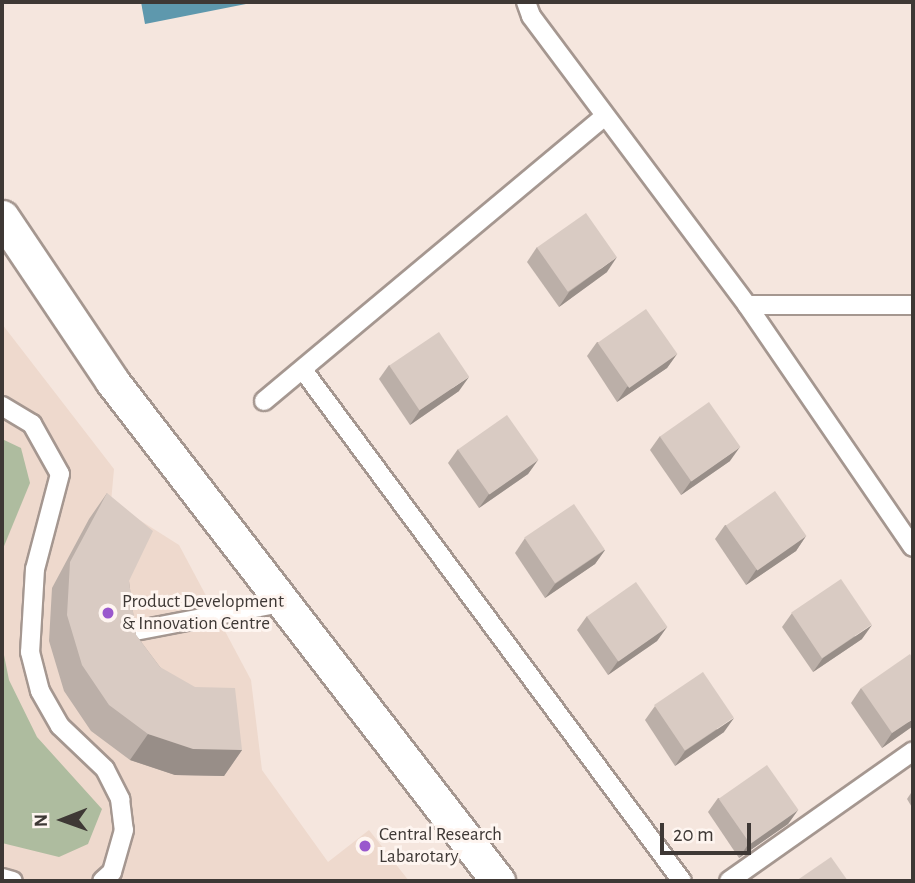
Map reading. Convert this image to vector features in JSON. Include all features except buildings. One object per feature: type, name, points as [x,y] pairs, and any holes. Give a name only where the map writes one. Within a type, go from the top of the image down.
[{"type":"street","points":[[2,217],[77,334],[281,603],[498,881]]},
{"type":"lane","points":[[526,2],[604,117],[747,305],[913,547]]},
{"type":"lane","points":[[264,401],[604,117]]},
{"type":"lane","points":[[747,305],[913,305]]},
{"type":"lane","points":[[303,370],[682,881]]},
{"type":"lane","points":[[2,406],[32,424],[60,474],[35,569],[40,691],[60,726],[105,769],[120,799],[124,830],[107,878]]},
{"type":"lane","points":[[135,631],[281,603]]},
{"type":"lane","points":[[729,881],[913,751]]},
{"type":"lane","points":[[2,878],[13,881]]},
{"type":"shaded area","name":"Product Development & Innovation Centre","points":[[2,324],[114,469],[111,502],[179,545],[251,680],[262,770],[328,862],[369,830],[409,881],[2,881]]},
{"type":"green space","points":[[2,439],[21,448],[30,483],[2,551]]},
{"type":"green space","points":[[2,645],[9,680],[37,737],[102,809],[88,844],[59,857],[2,843]]},
{"type":"water","points":[[141,2],[256,2],[145,24]]},
{"type":"place","name":"Product Development & Innovation Centre","points":[[108,613]]},
{"type":"place","name":"Central Research Labarotary","points":[[365,846]]}]
